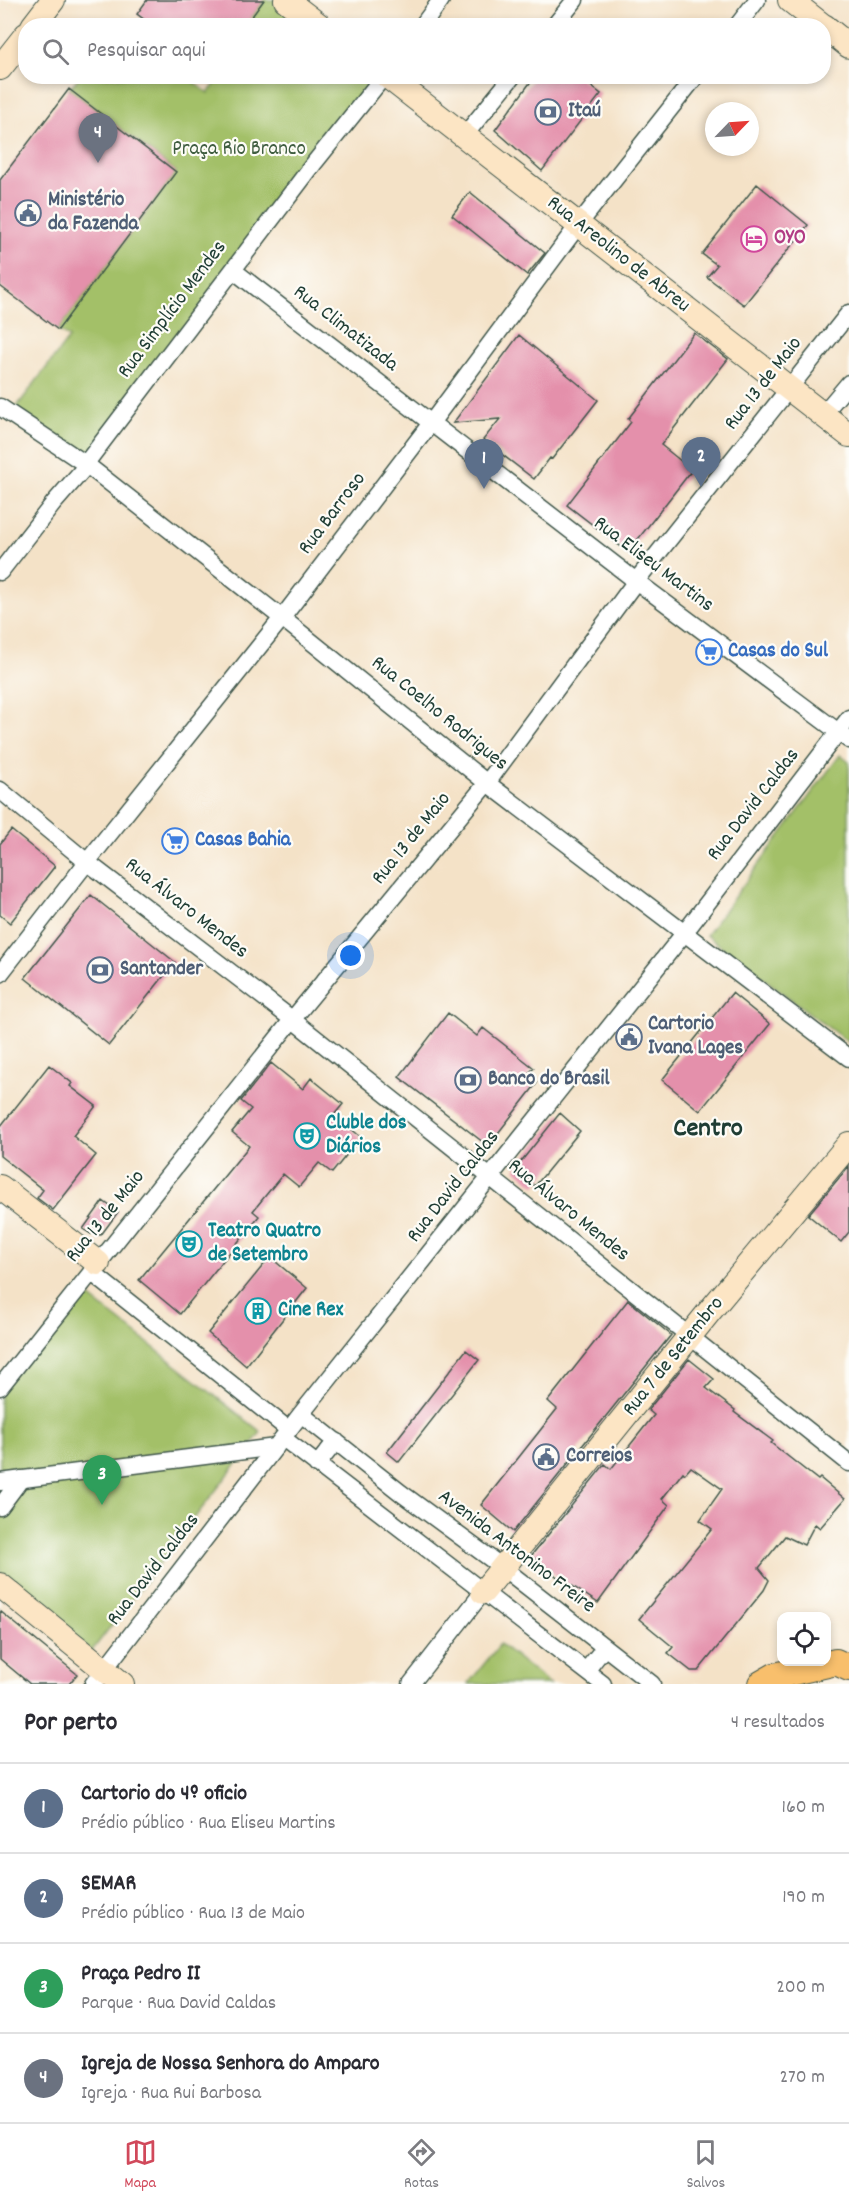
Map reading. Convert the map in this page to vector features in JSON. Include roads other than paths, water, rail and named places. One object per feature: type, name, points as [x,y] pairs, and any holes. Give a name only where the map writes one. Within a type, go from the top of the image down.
[{"type":"main road","points":[[761,1684],[775,1676],[836,1662],[849,1668]]},
{"type":"street","points":[[39,18],[53,0]]},
{"type":"street","points":[[286,0],[310,18]]},
{"type":"street","points":[[428,18],[441,0]]},
{"type":"street","points":[[560,18],[575,0]]},
{"type":"street","points":[[743,18],[757,0]]},
{"type":"street","points":[[790,0],[813,18]]},
{"type":"street","points":[[831,32],[849,46]]},
{"type":"street","points":[[0,68],[18,45]]},
{"type":"street","name":"Rua Simplício Mendes","points":[[0,572],[87,465],[90,458],[315,162],[379,84]]},
{"type":"street","name":"Rua Areolino de Abreu","points":[[396,84],[849,435]]},
{"type":"street","points":[[464,136],[506,84]]},
{"type":"street","name":"Rua Barroso","points":[[0,974],[282,618],[579,224],[690,84]]},
{"type":"street","name":"Rua Climatizada","points":[[233,270],[431,423]]},
{"type":"street","name":"Rua 13 de Maio","points":[[0,1387],[292,1020],[487,783],[636,581],[849,313]]},
{"type":"street","points":[[823,414],[849,383]]},
{"type":"street","name":"Rua Coelho Rodrigues","points":[[0,407],[87,465],[487,783],[685,931],[849,1058]]},
{"type":"street","name":"Rua Eliseu Martins","points":[[431,423],[636,581],[846,730]]},
{"type":"street","name":"Rua David Caldas","points":[[107,1680],[282,1438],[846,730]]},
{"type":"street","name":"Rua Álvaro Mendes","points":[[0,790],[87,862],[292,1020],[849,1463]]},
{"type":"street","name":"Rua 7 de Setembro","points":[[411,1684],[502,1567],[849,1144]]},
{"type":"street","points":[[0,1187],[94,1268],[282,1438],[603,1684]]},
{"type":"street","name":"Avenida Antonino Freire","points":[[301,1414],[652,1684]]},
{"type":"street","points":[[0,1482],[282,1438]]},
{"type":"street","points":[[317,1465],[336,1441]]},
{"type":"street","points":[[0,1508],[21,1479]]},
{"type":"street","points":[[384,1516],[401,1493]]},
{"type":"street","points":[[0,1585],[107,1680]]},
{"type":"street","points":[[586,1671],[604,1648]]},
{"type":"place","name":"Itaú","points":[[548,112]]},
{"type":"place","name":"Igreja de Nossa Senhora do Amparo","points":[[98,163]]},
{"type":"place","name":"Ministério da Fazenda","points":[[28,213]]},
{"type":"place","name":"OYO","points":[[754,239]]},
{"type":"place","name":"SEMAR","points":[[701,487]]},
{"type":"place","name":"Cartorio do 4º oficio","points":[[484,489]]},
{"type":"place","name":"Casas do Sul","points":[[709,652]]},
{"type":"place","name":"Casas Bahia","points":[[175,841]]},
{"type":"place","name":"Santander","points":[[100,970]]},
{"type":"place","name":"Cartorio Ivana Lages","points":[[629,1037]]},
{"type":"place","name":"Banco do Brasil","points":[[468,1080]]},
{"type":"place","name":"Cluble dos Diários","points":[[307,1136]]},
{"type":"place","name":"Teatro Quatro de Setembro","points":[[189,1244]]},
{"type":"place","name":"Cine Rex","points":[[258,1311]]},
{"type":"place","name":"Correios","points":[[546,1457]]},
{"type":"place","name":"Praça Pedro II","points":[[102,1505]]},
{"type":"district","name":"Centro","points":[[708,1129]]},
{"type":"park label","name":"Praça Rio Branco","points":[[239,150]]}]
